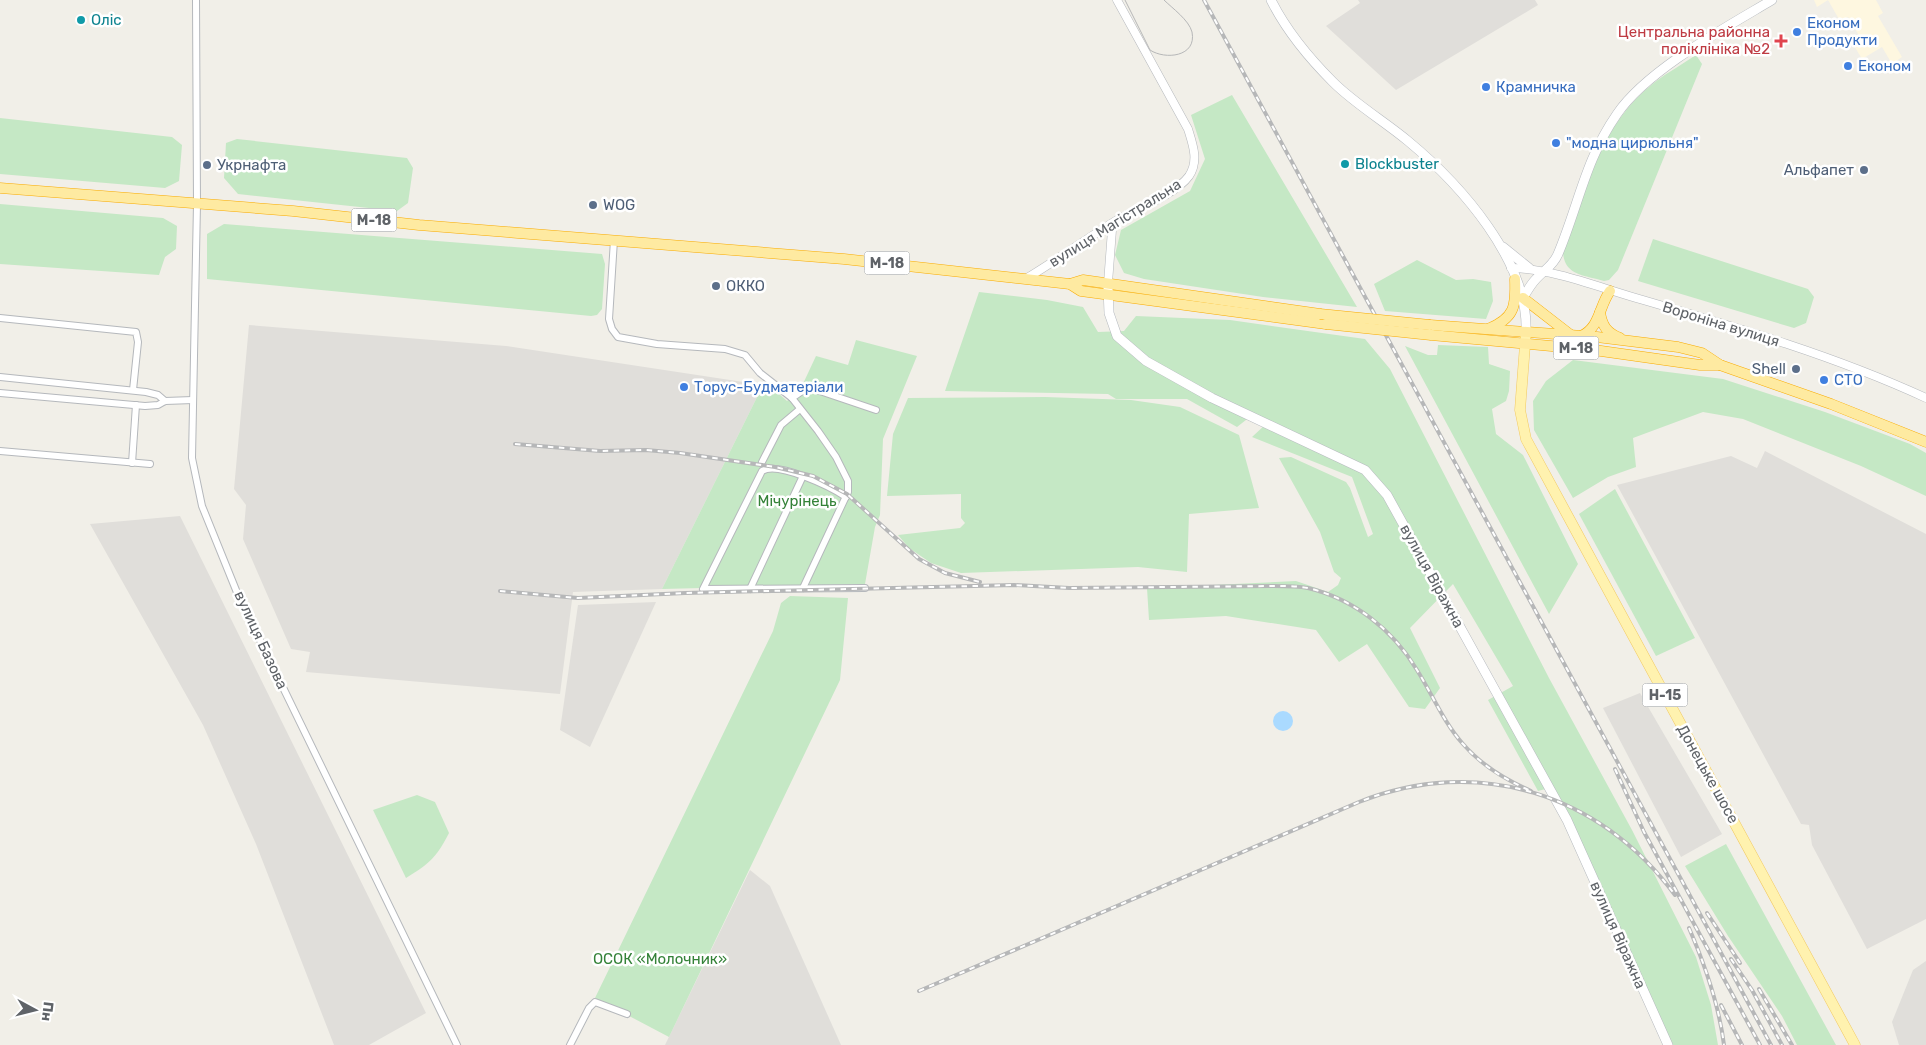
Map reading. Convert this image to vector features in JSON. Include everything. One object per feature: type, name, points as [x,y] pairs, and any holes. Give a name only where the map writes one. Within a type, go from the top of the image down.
[{"type":"highway","name":"М-18","points":[[0,188],[419,225],[844,259],[1026,278],[1070,284],[1081,291],[1326,324],[1430,330],[1487,329],[1628,341],[1702,353],[1720,365],[1831,404],[1926,442]]},
{"type":"highway","points":[[1487,329],[1509,317],[1515,306],[1515,279]]},
{"type":"highway","name":"М-18","points":[[1070,284],[1082,280],[1108,283],[1525,344],[1644,356],[1700,365],[1720,365]]},
{"type":"highway","points":[[1523,298],[1577,336],[1592,330],[1610,291]]},
{"type":"highway","points":[[1600,311],[1601,321],[1606,330],[1628,341]]},
{"type":"main road","points":[[1271,0],[1297,41],[1334,83],[1423,154],[1457,188],[1496,239],[1510,254],[1529,268]]},
{"type":"main road","points":[[1523,298],[1538,277],[1547,271],[1558,255],[1593,154],[1618,113],[1653,77],[1716,33],[1772,0]]},
{"type":"main road","points":[[1496,239],[1523,298],[1526,332]]},
{"type":"main road","name":"вулиця Віражна","points":[[1108,283],[1109,313],[1117,336],[1146,361],[1212,398],[1365,470],[1387,495],[1567,820],[1668,1045]]},
{"type":"main road","name":"Донецьке шосе","points":[[1526,332],[1520,410],[1526,439],[1855,1045]]},
{"type":"street","name":"вулиця Базова","points":[[196,0],[197,204],[192,458],[202,506],[238,595],[458,1045]]},
{"type":"street","name":"вулиця Магістральна","points":[[1026,278],[1115,222],[1172,190],[1188,176],[1195,163],[1194,148],[1188,129],[1116,0]]},
{"type":"street","name":"вулиця Віражна","points":[[1108,283],[1112,230],[1115,222]]},
{"type":"street","points":[[614,240],[608,318],[612,329],[618,337],[736,351],[744,355],[760,373],[792,398],[836,457],[848,481],[849,488],[803,588]]},
{"type":"street","name":"Вороніна вулиця","points":[[1510,268],[1529,268],[1547,271],[1755,333],[1851,366],[1926,398]]},
{"type":"street","points":[[0,318],[136,332],[138,342],[133,390]]},
{"type":"street","points":[[0,377],[133,390],[158,395],[165,401]]},
{"type":"street","points":[[792,398],[808,387],[876,410]]},
{"type":"street","points":[[0,393],[136,405],[158,405],[165,401],[193,400]]},
{"type":"street","points":[[132,463],[136,405]]},
{"type":"street","points":[[762,462],[781,425],[800,409]]},
{"type":"street","points":[[0,451],[150,464]]},
{"type":"street","points":[[846,497],[815,479],[771,469],[762,471],[704,589],[865,588]]},
{"type":"street","points":[[750,589],[802,478]]},
{"type":"street","points":[[570,1045],[588,1008],[595,1002],[627,1014]]},
{"type":"shaded area","points":[[1358,0],[1535,0],[1538,5],[1396,90],[1326,26],[1360,3]]},
{"type":"shaded area","points":[[1814,0],[1828,0],[1817,7]]},
{"type":"shaded area","points":[[1828,0],[1876,0],[1883,13],[1878,16],[1902,57],[1892,64],[1882,47],[1862,59],[1853,44],[1861,39],[1848,17],[1840,21]]},
{"type":"shaded area","points":[[249,325],[506,346],[763,385],[662,589],[573,592],[560,694],[306,672],[310,652],[291,649],[243,539],[246,505],[234,489]]},
{"type":"shaded area","points":[[1765,451],[1926,534],[1926,919],[1867,949],[1812,845],[1809,825],[1801,824],[1617,485],[1731,456],[1757,468]]},
{"type":"shaded area","points":[[180,516],[426,1013],[369,1045],[334,1045],[256,844],[203,725],[90,524]]},
{"type":"shaded area","points":[[656,602],[590,747],[560,730],[578,605]]},
{"type":"shaded area","points":[[1640,693],[1722,834],[1681,857],[1603,708]]},
{"type":"shaded area","points":[[750,870],[770,886],[841,1045],[665,1045]]},
{"type":"shaded area","points":[[1926,961],[1926,1045],[1899,1045],[1892,1022],[1913,970]]},
{"type":"green space","points":[[1696,55],[1702,64],[1618,270],[1609,280],[1604,281],[1577,273],[1568,266],[1563,253],[1587,183],[1607,138],[1620,118],[1636,99],[1660,78]]},
{"type":"green space","points":[[1232,95],[1357,307],[1263,297],[1144,279],[1124,273],[1115,255],[1121,230],[1190,191],[1205,159],[1191,115]]},
{"type":"green space","points":[[0,118],[172,137],[182,145],[179,181],[165,188],[0,174]]},
{"type":"green space","points":[[237,139],[407,158],[413,168],[408,203],[397,211],[238,194],[224,178],[226,143]]},
{"type":"green space","points":[[0,204],[163,218],[177,226],[176,249],[165,257],[159,275],[0,264]]},
{"type":"green space","points":[[224,224],[602,254],[605,264],[602,309],[597,315],[591,316],[207,279],[207,234]]},
{"type":"green space","points":[[1653,239],[1808,289],[1814,297],[1806,323],[1794,328],[1638,281]]},
{"type":"green space","points":[[1417,260],[1456,280],[1473,279],[1491,282],[1493,301],[1486,319],[1385,311],[1374,284]]},
{"type":"green space","points":[[979,292],[1047,300],[1083,307],[1098,332],[1124,331],[1136,316],[1230,320],[1365,339],[1390,369],[1549,678],[1632,830],[1696,957],[1711,1005],[1718,1045],[1668,1045],[1549,788],[1538,791],[1488,700],[1513,686],[1453,584],[1410,628],[1440,688],[1425,709],[1409,707],[1367,644],[1339,662],[1316,630],[1226,616],[1149,620],[1147,588],[1296,581],[1328,592],[1338,585],[1341,578],[1334,572],[1320,532],[1279,458],[1291,457],[1346,482],[1368,537],[1373,534],[1352,477],[1252,437],[1266,424],[1251,416],[1237,427],[1187,399],[1116,399],[1108,394],[945,391]]},
{"type":"green space","name":"Мічурінець","points":[[856,340],[917,356],[883,439],[880,515],[875,527],[865,584],[662,589],[763,385],[769,385],[787,401],[801,388],[816,356],[848,365]]},
{"type":"green space","points":[[1438,345],[1488,347],[1489,364],[1510,371],[1509,391],[1506,401],[1492,409],[1496,434],[1523,455],[1578,564],[1549,614],[1405,346],[1428,355],[1437,355]]},
{"type":"green space","points":[[1573,360],[1723,379],[1825,412],[1910,444],[1926,453],[1926,496],[1861,466],[1743,419],[1703,412],[1633,438],[1636,467],[1608,477],[1573,498],[1534,430],[1533,401],[1546,381]]},
{"type":"green space","points":[[1045,397],[1131,400],[1180,407],[1239,435],[1259,508],[1189,514],[1187,572],[1138,567],[961,573],[931,563],[909,548],[898,535],[960,528],[965,523],[961,518],[961,494],[887,496],[893,434],[908,398]]},
{"type":"green space","points":[[1615,489],[1695,638],[1656,656],[1579,514]]},
{"type":"green space","name":"ОСОК «Молочник»","points":[[790,596],[848,598],[840,680],[669,1037],[595,998],[773,631],[781,603]]},
{"type":"green space","points":[[417,795],[435,802],[449,833],[432,859],[406,878],[373,810]]},
{"type":"green space","points":[[1726,844],[1836,1045],[1797,1045],[1782,1016],[1728,936],[1685,866]]},
{"type":"water","points":[[1279,711],[1287,711],[1293,717],[1293,725],[1287,731],[1279,731],[1273,725],[1273,717]]},
{"type":"tram line","points":[[1125,0],[1150,50],[1164,55],[1178,54],[1190,47],[1192,32],[1184,19],[1164,0]]},
{"type":"railway","points":[[1204,0],[1771,1045]]},
{"type":"railway","points":[[515,444],[600,451],[646,450],[680,453],[775,467],[813,476],[847,494],[919,559],[945,573],[980,582]]},
{"type":"railway","points":[[500,591],[578,598],[685,593],[1014,585],[1069,588],[1274,586],[1308,588],[1325,593],[1356,608],[1384,629],[1407,655],[1423,679],[1444,718],[1470,752],[1495,772],[1531,791]]},
{"type":"railway","points":[[1615,769],[1644,832],[1760,1045]]},
{"type":"railway","points":[[919,991],[1359,802],[1403,788],[1448,782],[1491,784],[1533,793],[1573,808],[1611,831],[1645,860],[1675,895]]},
{"type":"railway","points":[[1707,913],[1740,963]]},
{"type":"railway","points":[[1689,928],[1711,985],[1724,1045]]},
{"type":"railway","points":[[1731,959],[1752,990],[1782,1045]]},
{"type":"railway","points":[[1759,989],[1792,1045]]},
{"type":"railway","points":[[1721,1005],[1742,1045]]},
{"type":"place","name":"Оліс","points":[[81,20]]},
{"type":"place","name":"Економ Продукти","points":[[1797,32]]},
{"type":"place","name":"Центральна районна поліклініка №2","points":[[1781,41]]},
{"type":"place","name":"Економ","points":[[1848,66]]},
{"type":"place","name":"Крамничка","points":[[1486,87]]},
{"type":"place","name":"\"модна цирюльня\"","points":[[1556,143]]},
{"type":"place","name":"Blockbuster","points":[[1345,164]]},
{"type":"place","name":"Укрнафта","points":[[207,165]]},
{"type":"place","name":"Альфапет","points":[[1864,170]]},
{"type":"place","name":"WOG","points":[[593,205]]},
{"type":"place","name":"ОККО","points":[[716,286]]},
{"type":"place","name":"Shell","points":[[1796,369]]},
{"type":"place","name":"СТО","points":[[1824,380]]},
{"type":"place","name":"Торус-Будматеріали","points":[[684,387]]}]
